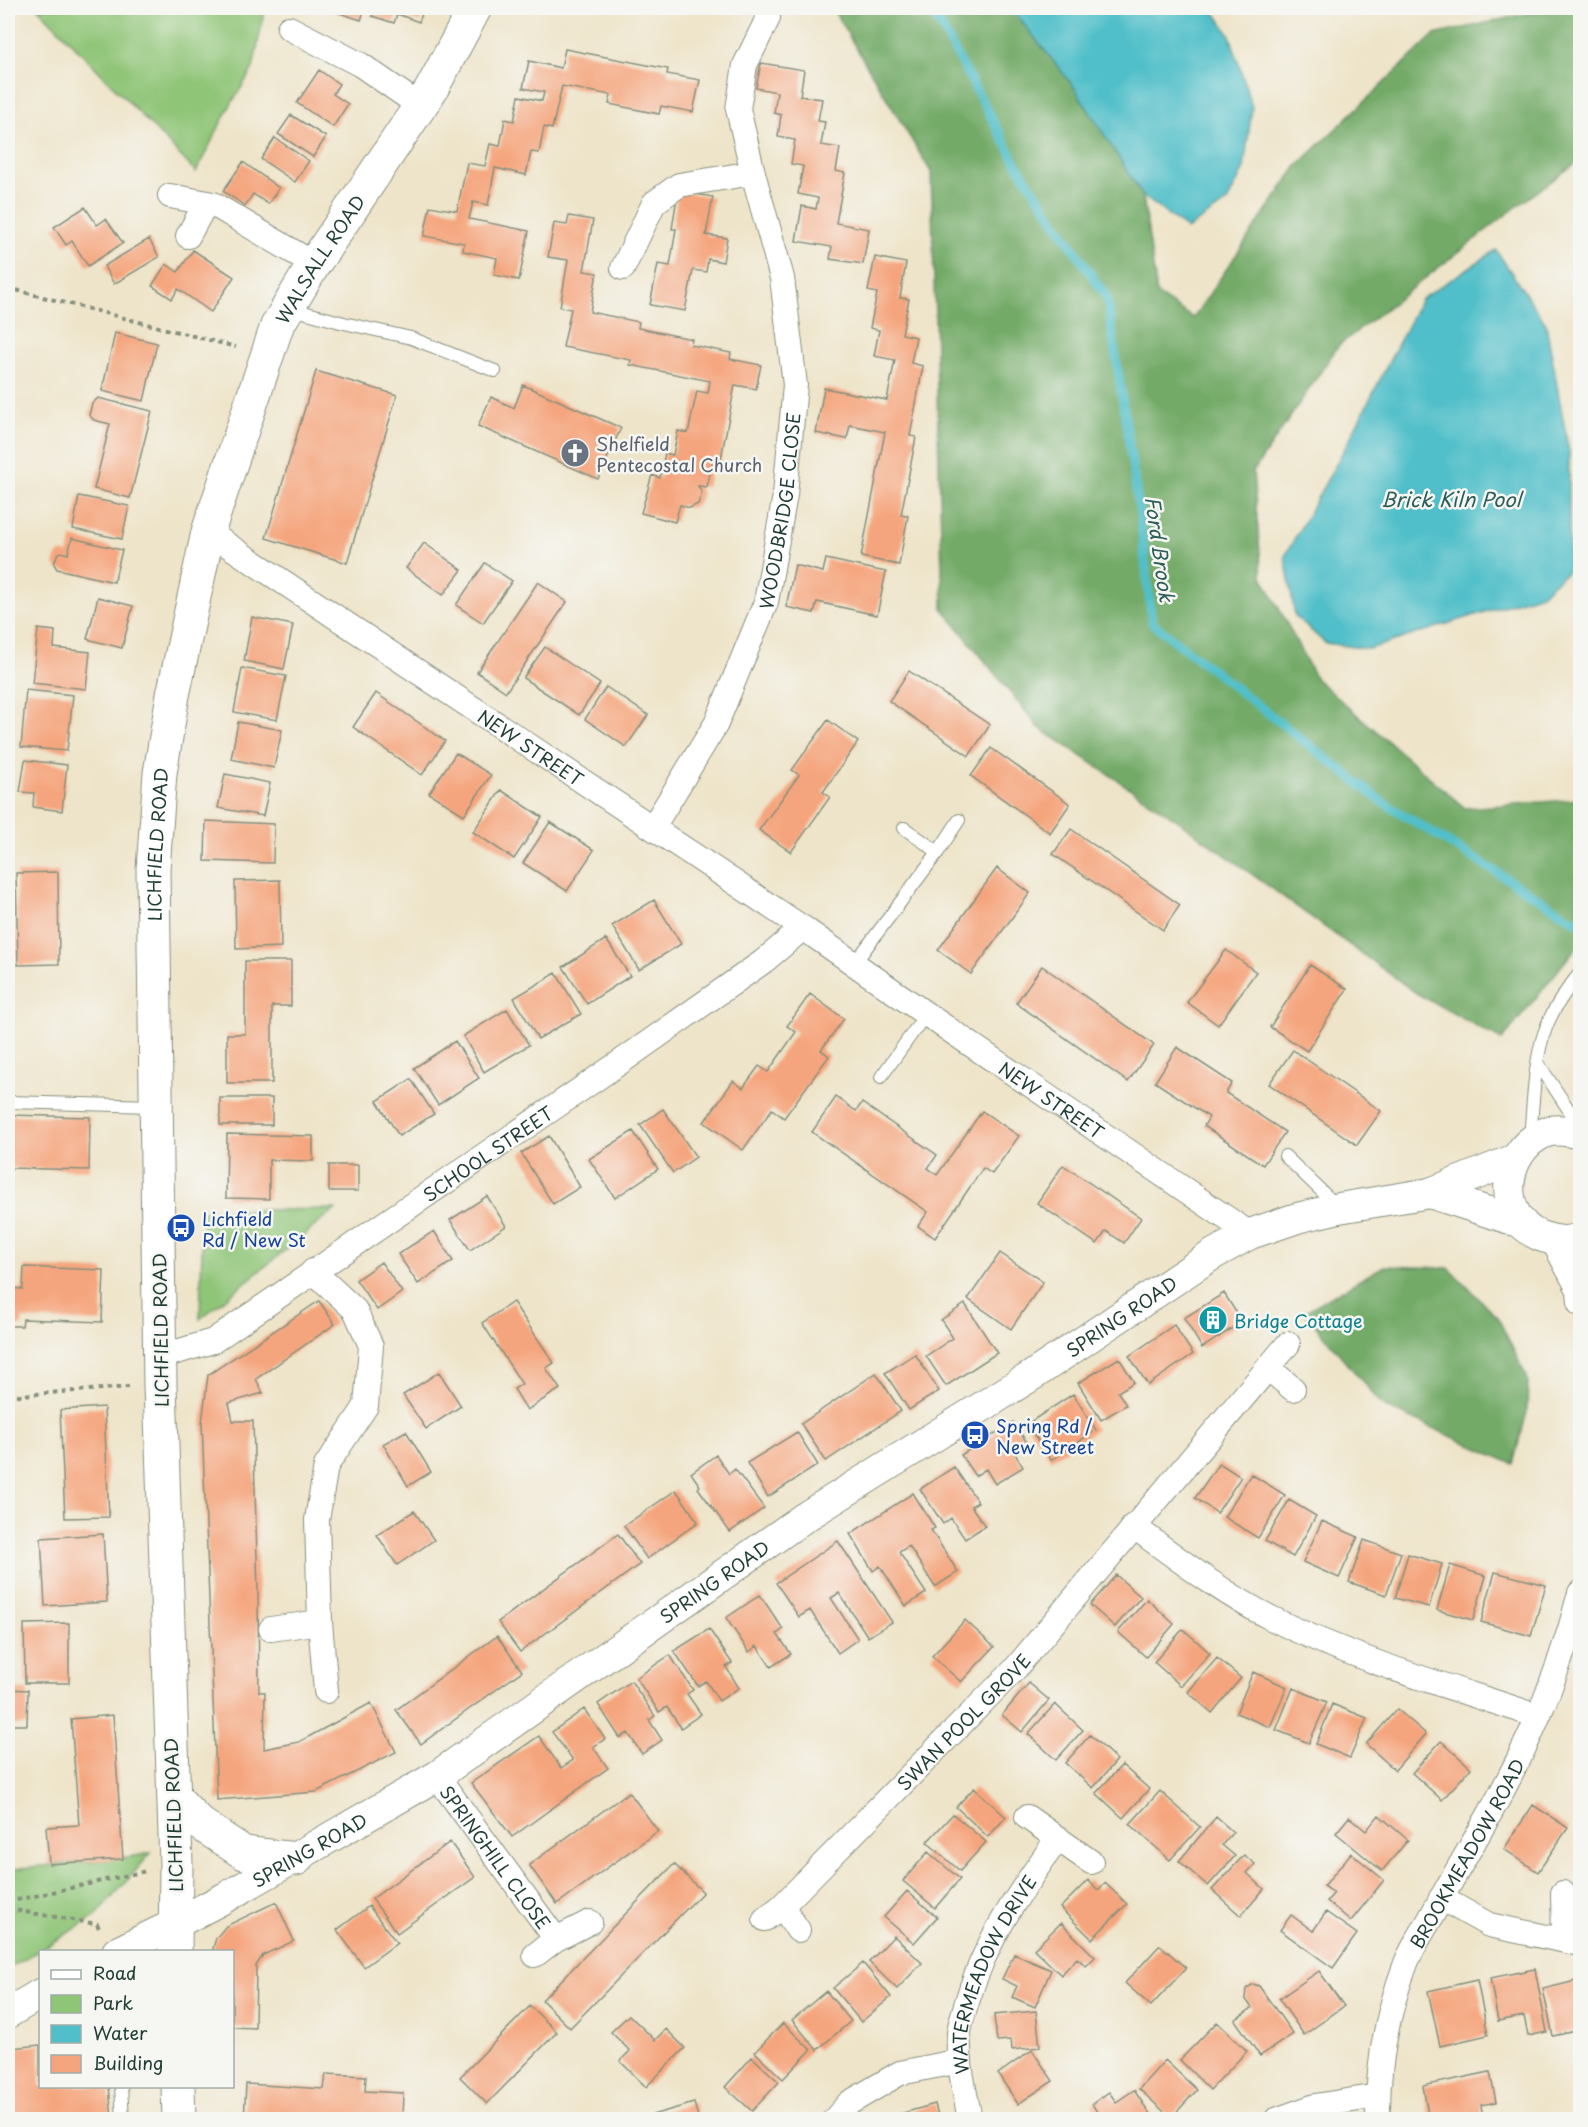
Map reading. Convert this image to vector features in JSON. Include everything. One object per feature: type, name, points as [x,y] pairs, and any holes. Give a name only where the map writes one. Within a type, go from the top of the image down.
[{"type":"highway","name":"WALSALL ROAD","points":[[208,532],[277,326],[314,264],[431,90],[475,8]]},
{"type":"highway","name":"LICHFIELD ROAD","points":[[175,1938],[176,1864],[160,1371],[153,869],[160,773],[173,695],[208,532]]},
{"type":"highway","points":[[174,1797],[199,1823],[244,1853],[296,1859]]},
{"type":"highway","points":[[178,2088],[179,2120]]},
{"type":"street","name":"WOODBRIDGE CLOSE","points":[[652,827],[716,724],[766,602],[785,495],[795,385],[782,278],[738,109],[745,65],[768,18]]},
{"type":"street","points":[[289,28],[361,65],[420,106]]},
{"type":"street","points":[[623,268],[654,203],[679,185],[753,173]]},
{"type":"street","points":[[170,196],[213,204],[314,264]]},
{"type":"street","points":[[188,236],[206,203]]},
{"type":"street","name":"NEW STREET","points":[[208,532],[803,928],[1250,1234]]},
{"type":"street","name":"SCHOOL STREET","points":[[160,1371],[213,1341],[622,1061],[764,961],[803,928]]},
{"type":"street","points":[[1430,1193],[1522,1150],[1545,1132],[1565,1130],[1581,1134]]},
{"type":"street","points":[[1522,1150],[1509,1177],[1509,1196],[1513,1211],[1535,1234],[1567,1240],[1580,1293]]},
{"type":"street","points":[[1430,1193],[1522,1223]]},
{"type":"street","name":"SPRING ROAD","points":[[109,1942],[175,1938],[296,1859],[438,1776],[805,1517],[1032,1375],[1212,1255],[1250,1234],[1297,1218],[1339,1208],[1430,1193]]},
{"type":"street","points":[[313,1271],[355,1310],[371,1346],[366,1406],[326,1466],[317,1520],[320,1622],[326,1691]]},
{"type":"street","name":"SWAN POOL GROVE","points":[[798,1930],[773,1912],[1014,1670],[1288,1344]]},
{"type":"street","points":[[1268,1368],[1293,1389]]},
{"type":"street","points":[[1133,1527],[1208,1579],[1258,1610],[1315,1639],[1537,1716]]},
{"type":"street","name":"BROOKMEADOW ROAD","points":[[1378,2120],[1378,2096],[1386,2030],[1407,1962],[1509,1779],[1571,1630],[1581,1593]]},
{"type":"street","points":[[271,1629],[320,1622]]},
{"type":"street","name":"SPRINGHILL CLOSE","points":[[438,1776],[556,1939]]},
{"type":"street","points":[[1027,1817],[1091,1862]]},
{"type":"street","name":"WATERMEADOW DRIVE","points":[[970,2120],[960,2061],[959,2031],[971,1988],[989,1943],[1014,1899],[1058,1838]]},
{"type":"street","points":[[1441,1898],[1489,1925],[1572,1942],[1563,1893]]},
{"type":"street","name":"SPRINGHILL CLOSE","points":[[535,1955],[556,1939],[590,1922]]},
{"type":"street","points":[[8,2013],[39,1995]]},
{"type":"street","points":[[834,2120],[849,2103],[900,2073],[960,2061]]},
{"type":"street","points":[[1276,2120],[1315,2106],[1378,2096]]},
{"type":"lane","points":[[288,308],[411,338],[495,371]]},
{"type":"lane","points":[[854,964],[938,852],[959,820]]},
{"type":"lane","points":[[904,828],[938,852]]},
{"type":"lane","points":[[1522,1150],[1546,1028],[1566,990],[1581,973]]},
{"type":"lane","points":[[881,1077],[926,1014]]},
{"type":"lane","points":[[1538,1063],[1581,1127]]},
{"type":"lane","points":[[8,1102],[156,1106]]},
{"type":"lane","points":[[1285,1156],[1339,1208]]},
{"type":"lane","points":[[121,2088],[123,2120]]},
{"type":"path","points":[[8,288],[267,355]]},
{"type":"path","points":[[8,1396],[160,1371]]},
{"type":"path","points":[[8,1902],[176,1864]]},
{"type":"path","points":[[8,1909],[97,1924],[109,1942]]},
{"type":"green space","points":[[38,8],[265,8],[253,68],[227,111],[196,172]]},
{"type":"green space","points":[[832,8],[1011,8],[1074,87],[1143,196],[1157,294],[1193,318],[1297,166],[1434,35],[1551,8],[1580,8],[1580,160],[1338,346],[1253,472],[1262,576],[1316,679],[1465,808],[1580,799],[1580,943],[1502,1040],[1416,993],[1177,820],[1038,727],[943,609],[931,172]]},
{"type":"green space","points":[[336,1209],[200,1319],[203,1211]]},
{"type":"green space","points":[[1384,1266],[1449,1268],[1498,1318],[1528,1380],[1527,1412],[1513,1464],[1383,1406],[1304,1312]]},
{"type":"green space","points":[[151,1853],[95,1917],[8,1969],[8,1870]]},
{"type":"water","points":[[1011,8],[1212,8],[1230,35],[1252,107],[1244,168],[1227,202],[1187,229],[1143,196],[1074,87]]},
{"type":"water","name":"Brick Kiln Pool","points":[[1496,250],[1546,324],[1569,452],[1569,570],[1541,594],[1369,649],[1325,643],[1295,616],[1285,556],[1346,446],[1421,299]]},
{"type":"building","points":[[324,8],[365,8],[361,20]]},
{"type":"building","points":[[375,8],[424,8],[419,22],[397,14],[394,23],[372,16]]},
{"type":"building","points":[[565,49],[668,69],[667,74],[700,80],[693,112],[661,106],[659,114],[609,104],[611,95],[562,86],[552,129],[544,127],[539,153],[531,152],[526,175],[495,168],[488,205],[473,202],[469,219],[529,231],[519,280],[494,275],[497,258],[463,251],[464,243],[424,236],[430,206],[457,211],[467,163],[485,166],[490,144],[500,146],[505,119],[514,121],[519,96],[542,101],[544,92],[523,88],[529,61],[561,68]]},
{"type":"building","points":[[761,63],[804,70],[800,96],[822,99],[818,121],[825,122],[821,145],[840,148],[836,171],[845,173],[836,223],[869,229],[863,264],[830,259],[832,247],[796,241],[802,206],[816,209],[818,198],[798,194],[803,166],[791,164],[795,140],[778,137],[781,115],[774,113],[777,92],[756,88]]},
{"type":"building","points":[[319,70],[339,84],[333,94],[348,104],[333,127],[297,103]]},
{"type":"building","points":[[291,115],[326,137],[313,157],[278,134]]},
{"type":"building","points":[[275,138],[309,161],[295,182],[261,159]]},
{"type":"building","points":[[243,162],[279,188],[268,204],[253,194],[245,206],[223,191]]},
{"type":"building","points":[[678,191],[713,197],[706,235],[727,238],[723,262],[708,259],[706,272],[693,270],[685,311],[650,305],[658,264],[670,266],[676,229],[672,229]]},
{"type":"building","points":[[85,207],[97,225],[106,219],[123,243],[88,266],[72,241],[66,245],[54,227]]},
{"type":"building","points":[[569,216],[593,220],[584,271],[597,273],[590,312],[639,322],[638,328],[692,339],[691,345],[731,353],[730,359],[761,365],[756,389],[735,385],[720,464],[712,463],[707,487],[698,486],[702,493],[698,504],[690,508],[680,505],[675,522],[641,513],[652,475],[660,478],[665,453],[673,455],[678,431],[688,433],[697,391],[708,393],[710,381],[630,365],[631,360],[563,347],[571,309],[560,307],[568,260],[548,257],[554,223],[567,225]]},
{"type":"building","points":[[149,239],[159,257],[114,284],[104,266]]},
{"type":"building","points":[[193,250],[234,277],[211,312],[178,289],[172,299],[152,286],[166,264],[178,272]]},
{"type":"building","points":[[875,257],[906,263],[900,298],[909,299],[902,334],[916,337],[911,363],[923,366],[910,436],[916,437],[901,515],[908,516],[899,565],[861,557],[885,432],[850,425],[847,439],[816,433],[824,388],[887,400],[895,360],[874,356],[879,330],[870,328],[877,293],[868,291]]},
{"type":"building","points":[[115,333],[157,343],[144,401],[102,391]]},
{"type":"building","points":[[316,371],[397,395],[347,563],[266,538]]},
{"type":"building","name":"Shelfield Pentecostal Church","points":[[523,385],[621,428],[598,479],[478,426],[491,397],[514,408]]},
{"type":"building","points":[[98,398],[152,411],[130,498],[94,489],[110,424],[94,420],[89,415],[92,404]]},
{"type":"building","points":[[79,496],[129,506],[122,539],[73,529]]},
{"type":"building","points":[[72,538],[122,550],[114,582],[57,569],[54,564],[57,555],[61,552],[68,554]]},
{"type":"building","points":[[424,543],[462,570],[443,595],[406,568]]},
{"type":"building","points":[[826,559],[886,572],[877,615],[817,602],[814,613],[786,607],[795,565],[823,572]]},
{"type":"building","points":[[485,563],[512,581],[483,623],[456,605]]},
{"type":"building","points":[[538,582],[567,602],[506,692],[477,672]]},
{"type":"building","points":[[98,597],[133,606],[122,648],[87,639]]},
{"type":"building","points":[[252,617],[293,625],[284,669],[244,661]]},
{"type":"building","points":[[38,629],[55,631],[54,648],[90,652],[86,689],[32,683]]},
{"type":"building","points":[[545,647],[600,684],[579,715],[523,678]]},
{"type":"building","points":[[242,668],[286,676],[277,720],[234,712]]},
{"type":"building","points":[[909,671],[990,725],[969,756],[889,701]]},
{"type":"building","points":[[606,687],[648,715],[626,747],[585,719]]},
{"type":"building","points":[[26,690],[73,695],[67,751],[21,747]]},
{"type":"building","points":[[376,693],[445,741],[422,775],[353,727]]},
{"type":"building","points":[[828,720],[858,742],[823,792],[830,797],[791,852],[759,830],[799,775],[792,770]]},
{"type":"building","points":[[238,722],[282,730],[274,768],[231,759]]},
{"type":"building","points":[[991,748],[1070,804],[1050,833],[971,776]]},
{"type":"building","points":[[456,753],[491,775],[464,815],[429,793]]},
{"type":"building","points":[[25,760],[67,765],[62,811],[33,807],[34,793],[20,792]]},
{"type":"building","points":[[225,774],[270,783],[263,816],[218,808]]},
{"type":"building","points":[[501,790],[542,817],[514,859],[473,832]]},
{"type":"building","points":[[206,821],[274,824],[273,863],[205,861]]},
{"type":"building","points":[[550,822],[594,850],[567,891],[523,863]]},
{"type":"building","points":[[1071,829],[1180,905],[1163,930],[1053,854]]},
{"type":"building","points":[[997,868],[1030,893],[971,974],[938,950]]},
{"type":"building","points":[[58,872],[59,964],[18,965],[16,873]]},
{"type":"building","points":[[280,880],[281,947],[236,949],[235,881]]},
{"type":"building","points":[[654,900],[681,944],[639,970],[612,926]]},
{"type":"building","points":[[606,939],[630,976],[587,1004],[563,967]]},
{"type":"building","points":[[1226,950],[1256,972],[1218,1025],[1187,1002]]},
{"type":"building","points":[[245,961],[291,961],[291,1006],[272,1006],[272,1083],[227,1083],[227,1034],[245,1034]]},
{"type":"building","points":[[1310,965],[1347,989],[1307,1051],[1270,1027]]},
{"type":"building","points":[[1042,966],[1154,1045],[1128,1082],[1016,1003]]},
{"type":"building","points":[[556,973],[581,1014],[538,1039],[514,998]]},
{"type":"building","points":[[810,994],[844,1019],[821,1050],[829,1056],[784,1118],[772,1109],[743,1150],[704,1122],[733,1081],[743,1088],[759,1066],[768,1072],[796,1032],[787,1026]]},
{"type":"building","points":[[507,1009],[529,1045],[484,1072],[463,1036]]},
{"type":"building","points":[[455,1041],[479,1078],[438,1105],[414,1068]]},
{"type":"building","points":[[1177,1047],[1232,1083],[1226,1093],[1285,1132],[1263,1165],[1204,1126],[1209,1117],[1155,1082]]},
{"type":"building","points":[[1293,1050],[1381,1111],[1357,1145],[1269,1084]]},
{"type":"building","points":[[411,1079],[434,1114],[399,1136],[377,1101]]},
{"type":"building","points":[[836,1097],[856,1111],[862,1103],[937,1155],[928,1168],[937,1175],[982,1111],[1019,1136],[992,1174],[983,1168],[935,1238],[918,1226],[928,1212],[812,1132]]},
{"type":"building","points":[[220,1098],[272,1098],[272,1125],[220,1125]]},
{"type":"building","points":[[663,1109],[696,1157],[673,1173],[640,1125]]},
{"type":"building","points":[[8,1115],[90,1117],[89,1170],[8,1168]]},
{"type":"building","points":[[633,1131],[658,1169],[615,1198],[589,1159]]},
{"type":"building","points":[[227,1134],[313,1136],[313,1161],[269,1160],[269,1199],[226,1198]]},
{"type":"building","points":[[549,1136],[580,1187],[553,1204],[521,1153]]},
{"type":"building","points":[[329,1165],[358,1165],[358,1191],[329,1191]]},
{"type":"building","points":[[1063,1165],[1141,1218],[1124,1243],[1106,1231],[1097,1244],[1037,1203]]},
{"type":"building","points":[[487,1196],[506,1226],[470,1250],[450,1220]]},
{"type":"building","points":[[434,1231],[453,1261],[418,1284],[398,1254]]},
{"type":"building","points":[[1000,1253],[1043,1282],[1011,1329],[968,1299]]},
{"type":"building","points":[[381,1262],[402,1292],[377,1310],[356,1280]]},
{"type":"building","points":[[24,1267],[104,1270],[102,1322],[23,1319],[22,1326],[8,1326],[8,1288],[23,1289]]},
{"type":"building","name":"Bridge Cottage","points":[[1224,1293],[1242,1322],[1202,1348],[1184,1318]]},
{"type":"building","points":[[319,1301],[335,1324],[256,1379],[263,1393],[229,1403],[233,1421],[253,1421],[259,1692],[265,1692],[264,1749],[299,1742],[371,1703],[396,1752],[316,1792],[217,1800],[202,1423],[208,1375]]},
{"type":"building","points":[[513,1302],[554,1363],[546,1368],[560,1389],[527,1410],[514,1389],[522,1384],[482,1323]]},
{"type":"building","points":[[965,1304],[997,1353],[946,1386],[926,1356],[953,1338],[941,1320]]},
{"type":"building","points":[[1174,1325],[1193,1354],[1148,1385],[1129,1356]]},
{"type":"building","points":[[915,1354],[939,1391],[909,1410],[885,1373]]},
{"type":"building","points":[[1119,1358],[1134,1382],[1118,1392],[1126,1405],[1101,1420],[1078,1383]]},
{"type":"building","points":[[439,1372],[461,1406],[426,1429],[403,1395]]},
{"type":"building","points":[[876,1373],[901,1411],[826,1461],[801,1424]]},
{"type":"building","points":[[1073,1394],[1096,1430],[1051,1460],[1027,1424]]},
{"type":"building","points":[[104,1407],[109,1517],[65,1518],[60,1410]]},
{"type":"building","points":[[1013,1422],[1028,1444],[1014,1452],[1023,1467],[995,1484],[986,1469],[975,1476],[961,1455]]},
{"type":"building","points":[[406,1431],[431,1472],[408,1486],[383,1444]]},
{"type":"building","points":[[797,1432],[818,1465],[768,1497],[747,1463]]},
{"type":"building","points":[[716,1455],[729,1474],[735,1469],[764,1508],[730,1532],[698,1488],[700,1486],[691,1473]]},
{"type":"building","points":[[1219,1463],[1241,1477],[1217,1513],[1195,1498]]},
{"type":"building","points":[[954,1467],[978,1502],[971,1506],[985,1526],[965,1539],[951,1518],[943,1524],[920,1489]]},
{"type":"building","points":[[1251,1474],[1285,1495],[1258,1538],[1224,1517]]},
{"type":"building","points":[[676,1490],[698,1522],[647,1559],[624,1526]]},
{"type":"building","points":[[913,1493],[935,1528],[931,1530],[958,1572],[935,1587],[909,1546],[899,1552],[926,1593],[906,1606],[880,1566],[873,1571],[850,1534]]},
{"type":"building","points":[[1289,1500],[1316,1516],[1293,1557],[1265,1541]]},
{"type":"building","points":[[414,1511],[434,1540],[397,1565],[377,1535]]},
{"type":"building","points":[[1322,1521],[1358,1537],[1339,1578],[1303,1562]]},
{"type":"building","points":[[103,1534],[107,1602],[45,1606],[41,1538]]},
{"type":"building","points":[[618,1534],[640,1564],[520,1652],[498,1622]]},
{"type":"building","points":[[1364,1540],[1401,1553],[1386,1595],[1349,1582]]},
{"type":"building","points":[[838,1541],[892,1622],[868,1637],[839,1593],[831,1598],[858,1639],[838,1653],[810,1610],[799,1617],[776,1583]]},
{"type":"building","points":[[1408,1554],[1442,1564],[1429,1607],[1395,1598]]},
{"type":"building","points":[[1450,1565],[1486,1576],[1473,1620],[1437,1610]]},
{"type":"building","points":[[1495,1572],[1546,1585],[1531,1636],[1481,1622]]},
{"type":"building","points":[[1116,1575],[1141,1597],[1115,1627],[1090,1605]]},
{"type":"building","points":[[760,1595],[783,1629],[777,1634],[791,1654],[771,1667],[757,1646],[749,1652],[726,1618]]},
{"type":"building","points":[[1147,1599],[1174,1624],[1146,1657],[1118,1632]]},
{"type":"building","points":[[965,1620],[994,1647],[961,1682],[932,1656]]},
{"type":"building","points":[[69,1623],[69,1683],[25,1683],[24,1624]]},
{"type":"building","points":[[709,1629],[732,1663],[726,1667],[739,1688],[719,1701],[706,1681],[698,1686],[674,1651]]},
{"type":"building","points":[[1183,1629],[1210,1653],[1181,1686],[1154,1662]]},
{"type":"building","points":[[497,1636],[522,1671],[421,1744],[396,1710]]},
{"type":"building","points":[[670,1655],[693,1690],[687,1694],[701,1714],[681,1728],[667,1707],[659,1712],[636,1678]]},
{"type":"building","points":[[1217,1658],[1241,1678],[1212,1713],[1188,1692]]},
{"type":"building","points":[[1253,1672],[1287,1687],[1270,1727],[1236,1713]]},
{"type":"building","points":[[631,1681],[655,1716],[649,1720],[662,1740],[642,1754],[628,1733],[620,1738],[598,1704]]},
{"type":"building","points":[[1029,1683],[1049,1700],[1022,1732],[1002,1715]]},
{"type":"building","points":[[1293,1688],[1327,1702],[1309,1743],[1276,1730]]},
{"type":"building","points":[[8,1689],[28,1690],[27,1725],[8,1725]]},
{"type":"building","points":[[1055,1704],[1083,1730],[1056,1760],[1028,1734]]},
{"type":"building","points":[[1332,1704],[1367,1718],[1350,1758],[1316,1744]]},
{"type":"building","points":[[584,1709],[605,1739],[593,1747],[608,1768],[512,1837],[471,1783],[539,1736],[561,1768],[573,1760],[552,1732]]},
{"type":"building","points":[[1397,1709],[1426,1734],[1395,1770],[1366,1744]]},
{"type":"building","points":[[113,1715],[123,1859],[49,1864],[46,1827],[79,1825],[71,1719]]},
{"type":"building","points":[[1090,1735],[1117,1760],[1093,1788],[1065,1763]]},
{"type":"building","points":[[1441,1741],[1471,1768],[1442,1800],[1412,1773]]},
{"type":"building","points":[[1122,1765],[1149,1789],[1123,1818],[1096,1793]]},
{"type":"building","points":[[974,1788],[1006,1817],[988,1837],[956,1807]]},
{"type":"building","points":[[1160,1791],[1200,1827],[1170,1860],[1130,1824]]},
{"type":"building","points":[[629,1792],[658,1831],[557,1904],[529,1865]]},
{"type":"building","points":[[1533,1805],[1568,1828],[1538,1872],[1504,1849]]},
{"type":"building","points":[[953,1814],[986,1842],[960,1871],[927,1842]]},
{"type":"building","points":[[1379,1815],[1408,1840],[1382,1871],[1336,1833],[1349,1817],[1366,1831]]},
{"type":"building","points":[[1216,1817],[1233,1832],[1222,1845],[1235,1856],[1208,1886],[1179,1861]]},
{"type":"building","points":[[450,1842],[475,1877],[397,1933],[372,1899]]},
{"type":"building","points":[[928,1852],[960,1879],[935,1908],[903,1881]]},
{"type":"building","points":[[1351,1853],[1384,1880],[1351,1921],[1327,1901],[1334,1893],[1324,1886]]},
{"type":"building","points":[[1244,1855],[1255,1864],[1247,1873],[1264,1889],[1241,1916],[1212,1890]]},
{"type":"building","points":[[674,1864],[703,1892],[570,2028],[542,2000]]},
{"type":"building","points":[[1088,1880],[1098,1890],[1105,1883],[1127,1904],[1092,1939],[1060,1908]]},
{"type":"building","points":[[907,1891],[937,1917],[914,1943],[884,1917]]},
{"type":"building","points":[[276,1902],[294,1941],[263,1955],[256,1966],[255,2028],[234,2027],[234,1950],[213,1950],[216,1938],[226,1926]]},
{"type":"building","points":[[369,1906],[397,1943],[364,1967],[337,1930]]},
{"type":"building","points":[[1326,1912],[1357,1934],[1333,1968],[1280,1930],[1291,1915],[1313,1931]]},
{"type":"building","points":[[1061,1923],[1095,1957],[1086,1966],[1077,1958],[1061,1975],[1034,1949]]},
{"type":"building","points":[[894,1936],[922,1963],[897,1989],[869,1962]]},
{"type":"building","points":[[1160,1945],[1186,1968],[1151,2006],[1125,1983]]},
{"type":"building","points":[[1014,1954],[1051,1970],[1035,2007],[1012,1997],[1017,1986],[1002,1979]]},
{"type":"building","points":[[863,1963],[891,1997],[861,2022],[833,1988]]},
{"type":"building","points":[[1535,1969],[1547,2032],[1528,2036],[1524,2016],[1498,2021],[1490,1978]]},
{"type":"building","points":[[1319,1971],[1344,2006],[1304,2035],[1279,1999]]},
{"type":"building","points":[[1477,1980],[1488,2035],[1440,2046],[1428,1991]]},
{"type":"building","points":[[1580,1980],[1580,2030],[1553,2036],[1543,1989]]},
{"type":"building","points":[[1253,1984],[1259,1986],[1293,2034],[1260,2056],[1235,2020],[1252,2008],[1245,1998],[1246,1989]]},
{"type":"building","points":[[826,1991],[851,2021],[817,2050],[792,2020]]},
{"type":"building","points":[[530,2006],[557,2032],[487,2104],[460,2077]]},
{"type":"building","points":[[1036,2011],[1040,2047],[1012,2050],[1011,2040],[997,2041],[994,2015]]},
{"type":"building","points":[[629,2015],[655,2040],[666,2029],[685,2048],[646,2087],[620,2061],[630,2051],[611,2032]]},
{"type":"building","points":[[1217,2022],[1247,2051],[1210,2090],[1180,2060]]},
{"type":"building","points":[[783,2023],[811,2050],[783,2079],[755,2052]]},
{"type":"building","points":[[39,2045],[39,2088],[109,2088],[112,2120],[8,2120],[8,2089],[15,2088],[12,2048]]},
{"type":"building","points":[[1032,2050],[1053,2081],[1018,2104],[998,2074]]},
{"type":"building","points":[[752,2057],[779,2082],[752,2111],[725,2087]]},
{"type":"building","points":[[1165,2060],[1197,2090],[1171,2118],[1139,2089]]},
{"type":"building","points":[[1490,2072],[1496,2102],[1481,2105],[1483,2120],[1429,2120],[1423,2086]]},
{"type":"building","points":[[326,2074],[366,2076],[365,2091],[403,2093],[402,2120],[244,2120],[246,2084],[324,2089]]},
{"type":"building","points":[[1134,2090],[1154,2120],[1102,2120],[1092,2104],[1109,2092],[1116,2102]]},
{"type":"building","points":[[694,2103],[699,2120],[653,2120],[652,2115]]},
{"type":"building","points":[[935,2104],[939,2120],[897,2120],[896,2115]]},
{"type":"waterway","name":"Ford Brook","points":[[931,8],[1019,168],[1107,298],[1140,516],[1152,623],[1381,801],[1580,924]]},
{"type":"place","name":"Shelfield Pentecostal Church","points":[[575,453]]},
{"type":"place","name":"Lichfield Rd / New St","points":[[181,1228]]},
{"type":"place","name":"Bridge Cottage","points":[[1213,1320]]},
{"type":"place","name":"Spring Rd / New Street","points":[[975,1435]]}]
